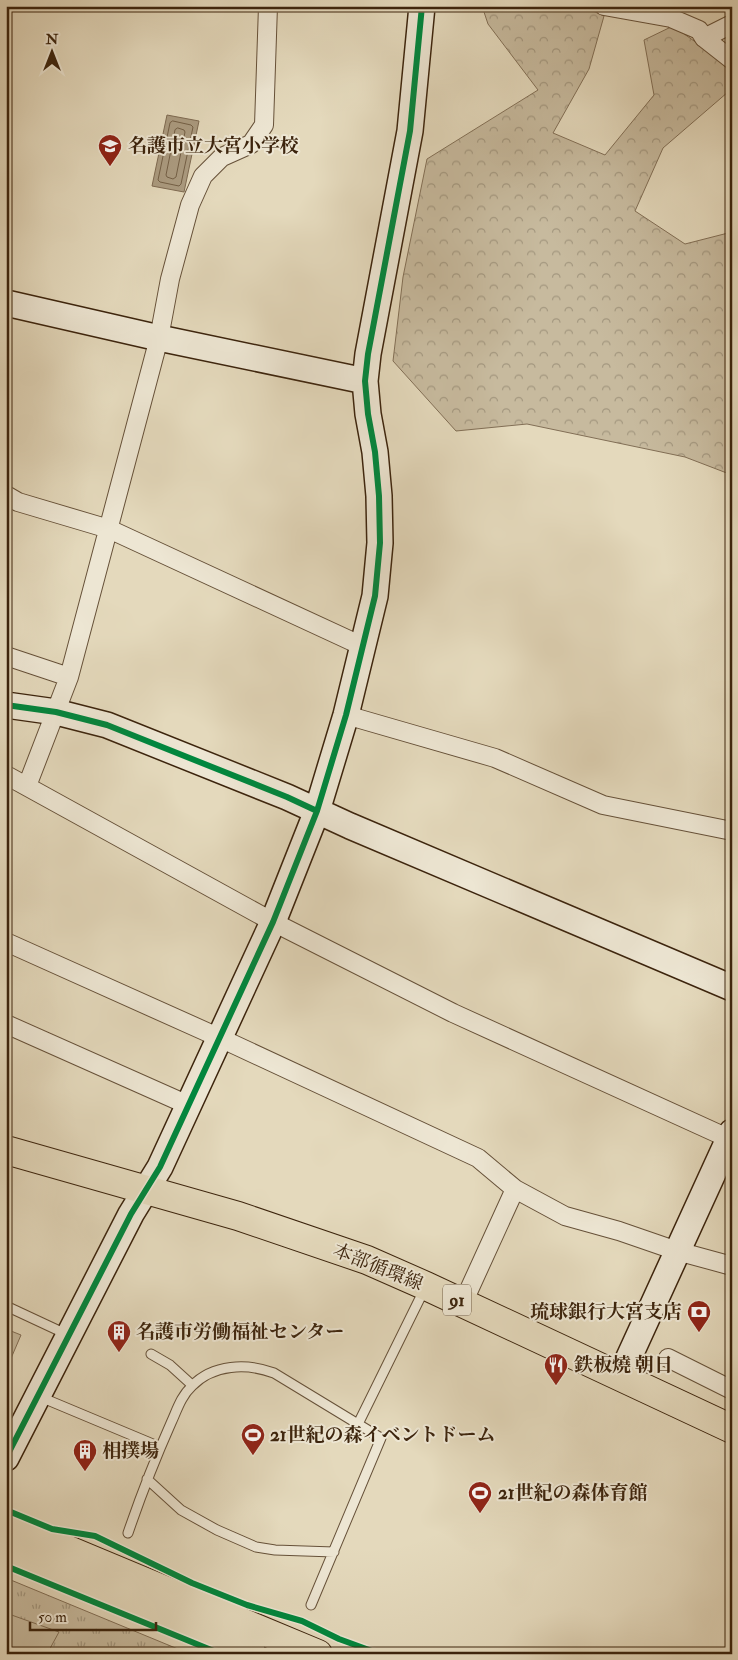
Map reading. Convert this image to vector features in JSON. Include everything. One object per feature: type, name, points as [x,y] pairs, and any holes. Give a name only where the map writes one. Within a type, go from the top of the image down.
[{"type":"main road","name":"本部循環線","points":[[6,1150],[144,1191],[193,1203],[290,1233],[367,1260],[620,1377],[730,1423]]},
{"type":"main road","points":[[6,1524],[318,1654]]},
{"type":"main road","points":[[6,1552],[252,1654]]},
{"type":"street","points":[[27,786],[70,677],[159,338],[170,279],[188,215],[203,176],[222,157],[251,144],[264,125],[268,6]]},
{"type":"street","points":[[604,6],[671,18],[698,30],[704,38],[732,60]]},
{"type":"street","points":[[6,1458],[130,1214],[160,1167],[220,1038],[273,922],[317,811],[346,715],[375,596],[380,543],[379,496],[365,381],[410,131],[418,8]]},
{"type":"street","points":[[704,38],[732,24]]},
{"type":"street","points":[[6,303],[159,338],[365,381]]},
{"type":"street","points":[[6,495],[18,502],[109,529],[362,646]]},
{"type":"street","points":[[6,656],[70,677]]},
{"type":"street","points":[[6,705],[56,712],[107,725],[287,797],[732,988]]},
{"type":"street","points":[[346,715],[495,758],[603,806],[732,831]]},
{"type":"street","points":[[6,775],[273,922],[454,1013],[731,1137],[620,1377]]},
{"type":"street","points":[[6,942],[220,1038],[478,1158],[514,1189],[565,1216],[732,1266]]},
{"type":"street","points":[[6,1024],[188,1104]]},
{"type":"street","points":[[463,1303],[514,1189]]},
{"type":"street","points":[[668,1358],[732,1390]]},
{"type":"lane","points":[[358,1424],[426,1286]]},
{"type":"lane","points":[[6,1306],[69,1335]]},
{"type":"lane","points":[[151,1354],[170,1365],[192,1385]]},
{"type":"lane","points":[[128,1533],[160,1447],[184,1395],[192,1385],[205,1376],[220,1370],[243,1366],[260,1368],[274,1373],[381,1438],[311,1605]]},
{"type":"lane","points":[[38,1396],[160,1447]]},
{"type":"lane","points":[[147,1479],[181,1510],[217,1530],[256,1547],[275,1550],[334,1552]]},
{"type":"green space","points":[[482,6],[582,6],[604,16],[589,69],[553,133],[605,155],[654,95],[644,40],[673,26],[732,68],[732,93],[728,92],[663,148],[635,211],[685,244],[732,232],[732,475],[685,457],[527,424],[456,431],[393,361],[403,277],[427,159],[538,90],[488,24]]},
{"type":"green space","points":[[6,1329],[21,1335],[6,1370]]},
{"type":"green space","points":[[6,1578],[190,1654],[6,1654]]},
{"type":"green space","points":[[6,1613],[59,1632],[47,1654],[6,1654]]},
{"type":"water","points":[[167,115],[199,121],[184,192],[152,186]]},
{"type":"cycle path","points":[[6,1458],[131,1214],[160,1167],[273,922],[317,811],[346,715],[375,596],[380,543],[379,496],[375,452],[368,414],[365,381],[368,354],[410,131],[422,6]]},
{"type":"cycle path","points":[[6,705],[56,712],[107,725],[287,797],[317,811]]},
{"type":"cycle path","points":[[6,1510],[52,1529],[95,1536],[192,1583],[247,1605],[302,1621],[339,1639],[380,1654]]},
{"type":"cycle path","points":[[6,1566],[221,1654]]},
{"type":"place","name":"名護市立大宮小学校","points":[[110,167]]},
{"type":"place","name":"琉球銀行大宮支店","points":[[699,1333]]},
{"type":"place","name":"名護市労働福祉センター","points":[[119,1353]]},
{"type":"place","name":"鉄板燒 朝日","points":[[556,1386]]},
{"type":"place","name":"21世紀の森イベントドーム","points":[[253,1456]]},
{"type":"place","name":"相撲場","points":[[85,1472]]},
{"type":"place","name":"21世紀の森体育館","points":[[480,1514]]}]
